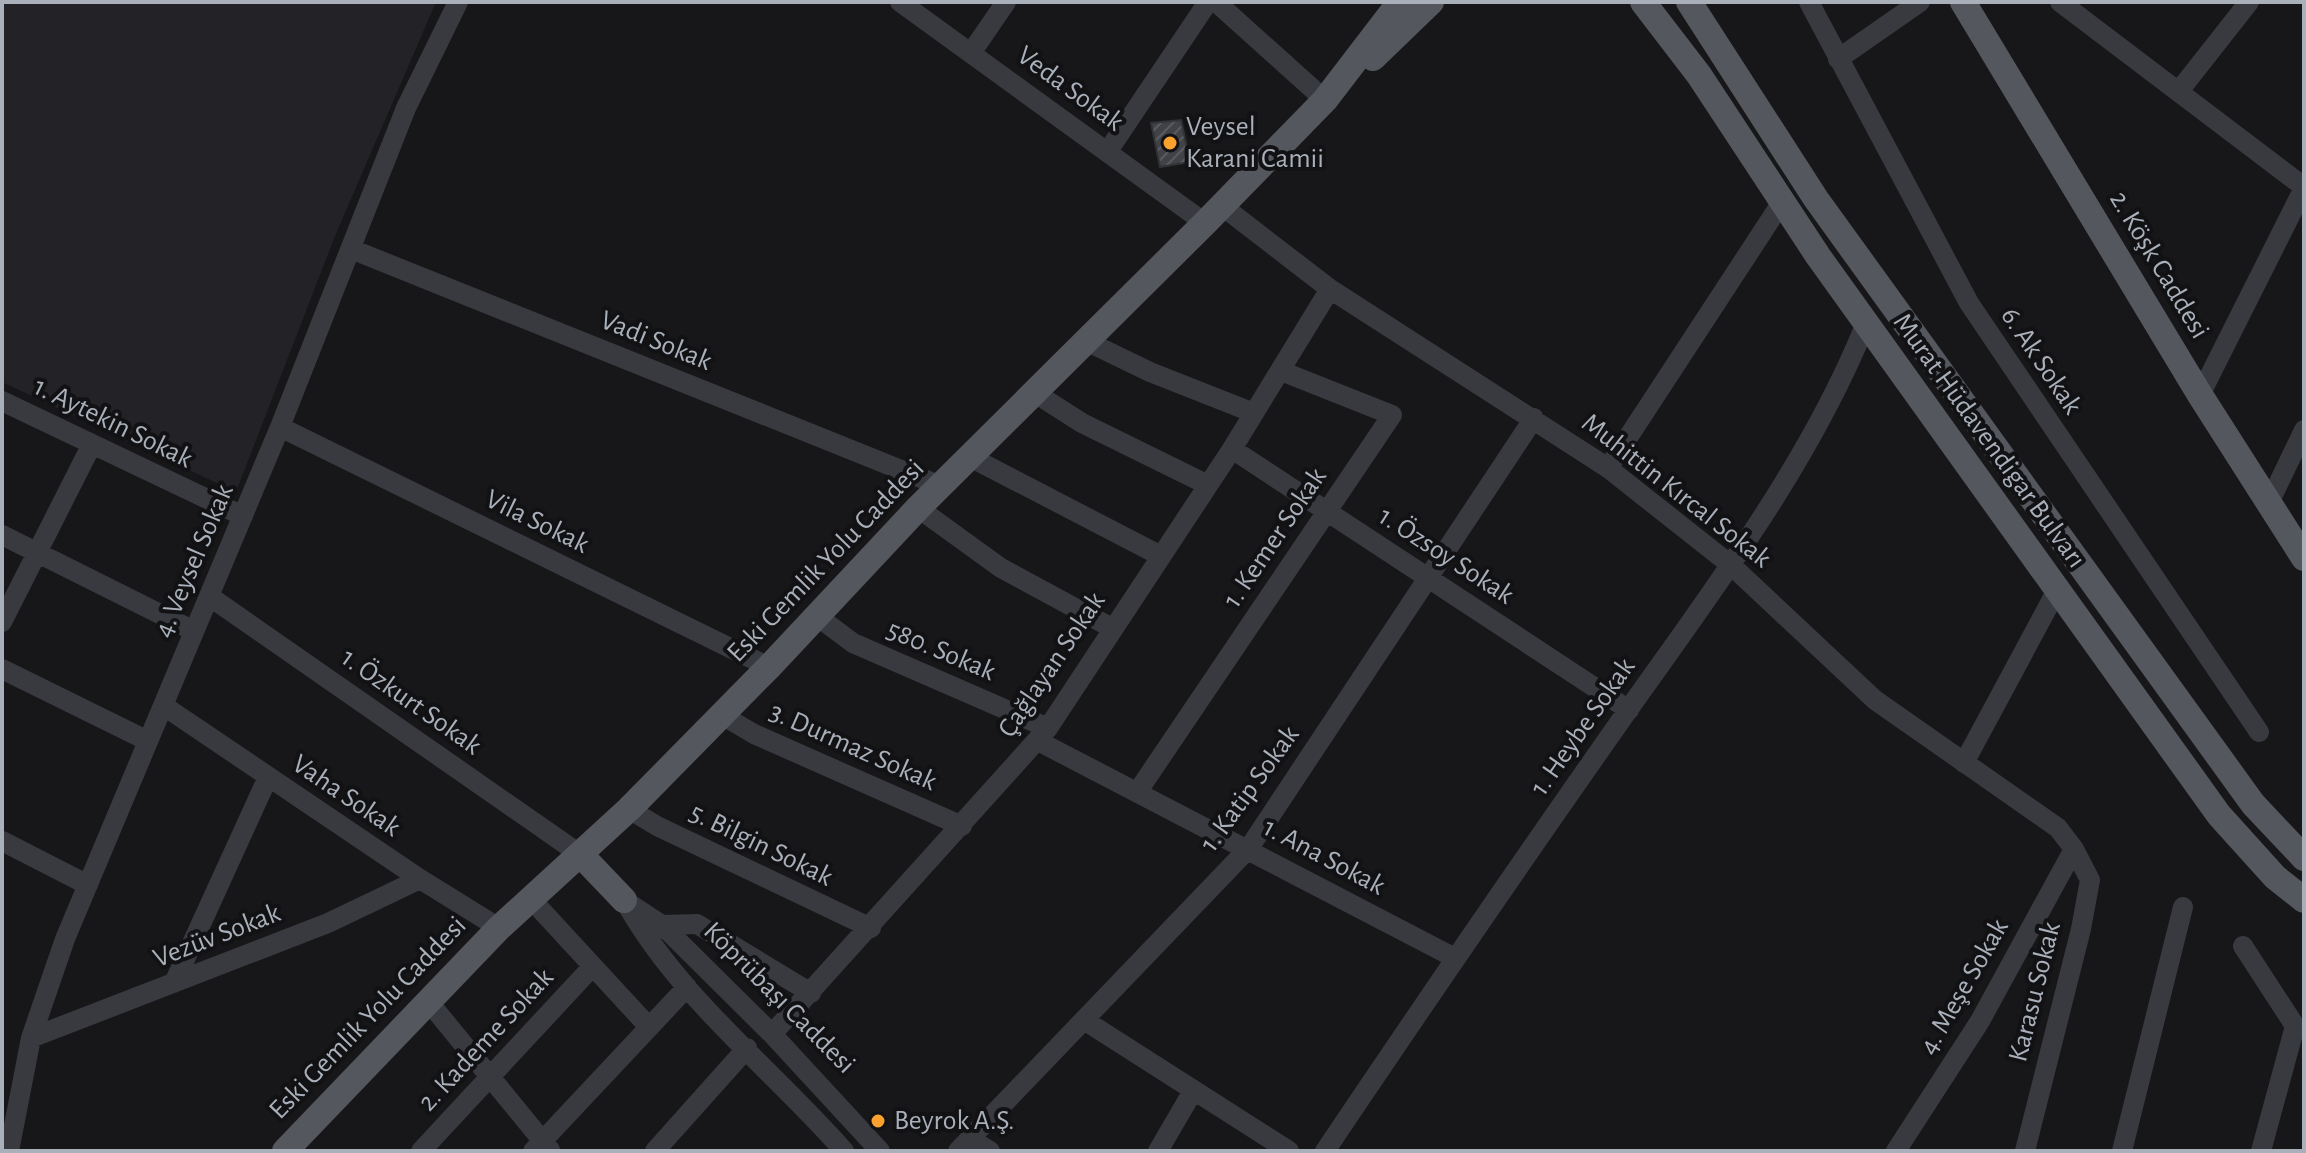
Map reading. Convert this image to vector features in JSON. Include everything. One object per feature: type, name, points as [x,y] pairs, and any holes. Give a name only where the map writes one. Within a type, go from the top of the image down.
[{"type":"main road","name":"Eski Gemlik Yolu Caddesi","points":[[285,1151],[499,928],[629,809],[769,667],[918,508],[1325,100],[1400,2]]},
{"type":"main road","points":[[1325,100],[1431,2]]},
{"type":"main road","name":"Murat Hüdavendigar Bulvarı","points":[[1643,2],[1699,75],[1866,323],[2219,815],[2275,877],[2304,900]]},
{"type":"main road","name":"Murat Hüdavendigar Bulvarı","points":[[1689,2],[1825,212],[2253,804],[2304,858]]},
{"type":"main road","name":"2. Köşk Caddesi","points":[[1963,2],[2200,395],[2304,558]]},
{"type":"main road","name":"Köprübaşı Caddesi","points":[[581,855],[624,900]]},
{"type":"street","name":"4. Veysel Sokak","points":[[9,1151],[31,1038],[88,885],[280,427],[406,108],[458,2]]},
{"type":"street","name":"Veda Sokak","points":[[900,2],[1108,151],[1213,214]]},
{"type":"street","points":[[971,53],[1006,2]]},
{"type":"street","points":[[1108,151],[1208,2]]},
{"type":"street","points":[[1216,2],[1325,100]]},
{"type":"street","name":"6. Ak Sokak","points":[[1809,2],[1969,303],[2259,732]]},
{"type":"street","points":[[1838,59],[1920,2]]},
{"type":"street","points":[[2060,2],[2304,187],[2200,395]]},
{"type":"street","points":[[2179,91],[2249,2]]},
{"type":"street","points":[[1608,468],[1782,202]]},
{"type":"street","name":"Muhittin Kırcal Sokak","points":[[1213,214],[1608,468],[1732,566],[1875,700],[2058,828],[2074,849]]},
{"type":"street","name":"Vadi Sokak","points":[[351,249],[941,486]]},
{"type":"street","name":"Çağlayan Sokak","points":[[772,1034],[871,928],[1043,734],[1232,449],[1330,289]]},
{"type":"street","name":"1. Heybe Sokak","points":[[1325,1151],[1455,958],[1732,566],[1845,375],[1866,323]]},
{"type":"street","points":[[1086,341],[1150,372],[1254,413]]},
{"type":"street","name":"1. Kemer Sokak","points":[[1138,791],[1392,415],[1281,371]]},
{"type":"street","points":[[1035,393],[1082,423],[1208,485]]},
{"type":"street","name":"1. Aytekin Sokak","points":[[2,401],[243,516]]},
{"type":"street","name":"1. Katip Sokak","points":[[964,1145],[1249,848],[1534,418]]},
{"type":"street","name":"Vila Sokak","points":[[280,427],[769,667]]},
{"type":"street","points":[[2268,505],[2304,430]]},
{"type":"street","points":[[2,622],[92,444]]},
{"type":"street","name":"1. Özsoy Sokak","points":[[1232,449],[1629,710]]},
{"type":"street","points":[[970,457],[1161,556]]},
{"type":"street","points":[[918,508],[1001,568],[1112,628]]},
{"type":"street","points":[[2,535],[194,631]]},
{"type":"street","points":[[1964,763],[2057,590]]},
{"type":"street","name":"1. Özkurt Sokak","points":[[209,596],[581,855]]},
{"type":"street","name":"580. Sokak","points":[[817,616],[853,643],[1043,734]]},
{"type":"street","points":[[2,669],[148,741]]},
{"type":"street","name":"Vaha Sokak","points":[[164,706],[420,879],[499,928]]},
{"type":"street","name":"3. Durmaz Sokak","points":[[722,715],[754,734],[962,826]]},
{"type":"street","name":"1. Ana Sokak","points":[[1043,734],[1138,791],[1455,958]]},
{"type":"street","points":[[174,983],[268,777]]},
{"type":"street","name":"5. Bilgin Sokak","points":[[629,809],[657,826],[871,928]]},
{"type":"street","points":[[2,841],[88,885]]},
{"type":"street","name":"4. Meşe Sokak","points":[[1896,1151],[1980,1021],[2074,849]]},
{"type":"street","name":"Karasu Sokak","points":[[2025,1151],[2081,929],[2090,880],[2074,849]]},
{"type":"street","name":"Vezüv Sokak","points":[[31,1038],[328,923],[420,879]]},
{"type":"street","points":[[530,898],[649,1027]]},
{"type":"street","name":"Köprübaşı Caddesi","points":[[624,900],[662,925],[772,1034],[880,1151]]},
{"type":"street","name":"Köprübaşı Caddesi","points":[[624,900],[647,940],[687,987],[844,1151]]},
{"type":"street","points":[[2122,1151],[2183,907]]},
{"type":"street","points":[[647,940],[662,925],[697,924],[811,993]]},
{"type":"street","points":[[2243,946],[2295,1026],[2261,1151]]},
{"type":"street","name":"2. Kademe Sokak","points":[[421,1151],[593,966]]},
{"type":"street","points":[[428,1001],[543,1147],[687,987]]},
{"type":"street","points":[[1084,1020],[1289,1151]]},
{"type":"street","points":[[655,1151],[747,1048]]},
{"type":"street","points":[[1158,1151],[1193,1091]]},
{"type":"street","points":[[964,1145],[990,1151]]},
{"type":"shaded area","points":[[2,2],[436,2],[335,236],[236,492],[2,382]]},
{"type":"building","name":"Veysel Karani Camii","points":[[1181,120],[1190,162],[1160,167],[1151,123]]},
{"type":"place","name":"Veysel Karani Camii","points":[[1170,143]]},
{"type":"place","name":"Beyrok A.Ş.","points":[[878,1121]]}]
